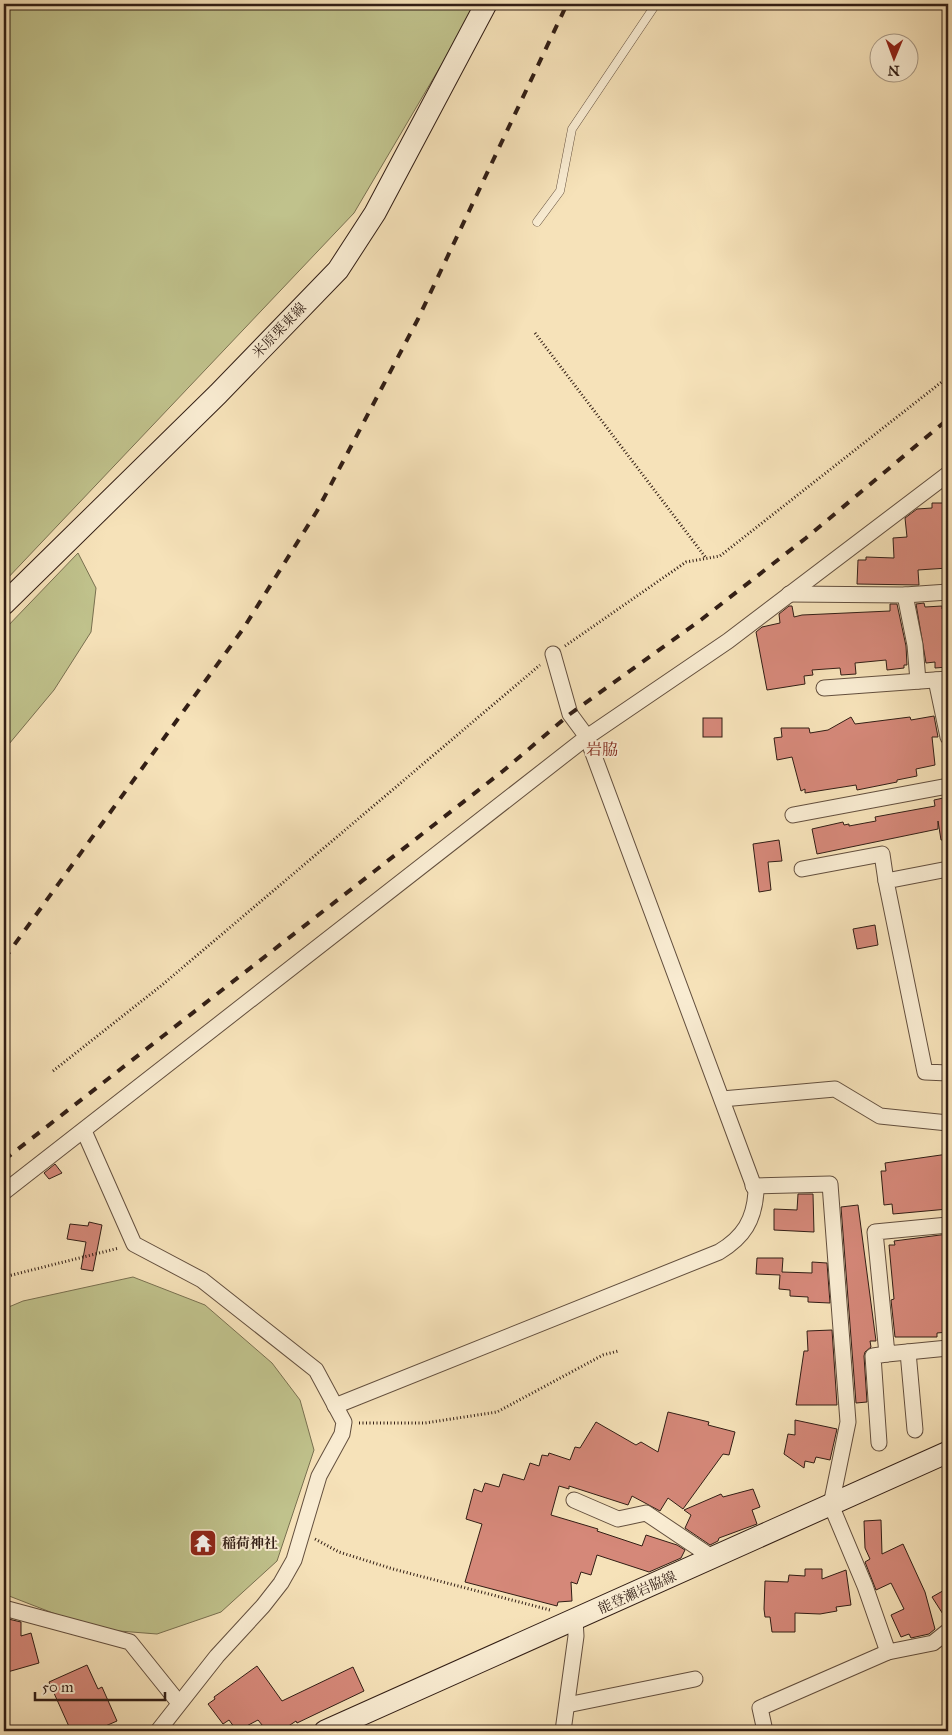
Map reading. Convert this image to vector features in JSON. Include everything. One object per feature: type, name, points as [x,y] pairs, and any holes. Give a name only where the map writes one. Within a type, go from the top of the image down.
[{"type":"main road","name":"米原栗東線","points":[[4,604],[218,394],[338,270],[375,213],[486,4]]},
{"type":"main road","name":"能登瀬岩脇線","points":[[326,1731],[948,1452]]},
{"type":"street","points":[[4,1192],[587,737],[728,642],[948,474]]},
{"type":"street","points":[[931,488],[948,487]]},
{"type":"street","points":[[789,594],[905,595],[948,592]]},
{"type":"street","points":[[905,595],[915,645],[918,681]]},
{"type":"street","points":[[335,1406],[719,1252],[734,1243],[754,1213],[756,1192],[587,737],[570,714],[553,654]]},
{"type":"street","points":[[824,688],[942,679],[948,737]]},
{"type":"street","points":[[792,815],[948,786]]},
{"type":"street","points":[[802,869],[882,854],[925,1072],[948,1073]]},
{"type":"street","points":[[886,881],[948,869]]},
{"type":"street","points":[[722,1099],[835,1089],[880,1116],[948,1123]]},
{"type":"street","points":[[84,1131],[134,1244],[202,1280],[316,1370],[344,1422],[342,1434],[320,1476],[294,1560],[281,1583],[179,1703],[158,1731]]},
{"type":"street","points":[[753,1186],[830,1184],[848,1422],[831,1505],[865,1586],[888,1652]]},
{"type":"street","points":[[888,1354],[876,1232],[948,1225]]},
{"type":"street","points":[[879,1443],[873,1356],[948,1348],[948,1355]]},
{"type":"street","points":[[908,1352],[915,1430]]},
{"type":"street","points":[[574,1500],[618,1519],[646,1513],[713,1558]]},
{"type":"street","points":[[4,1608],[130,1642],[179,1703]]},
{"type":"street","points":[[564,1731],[576,1636],[575,1620]]},
{"type":"street","points":[[765,1731],[760,1708],[888,1652],[933,1643],[948,1631]]},
{"type":"street","points":[[567,1706],[695,1679]]},
{"type":"lane","points":[[537,222],[560,191],[565,155],[572,128],[656,4]]},
{"type":"path","points":[[536,332],[706,558]]},
{"type":"path","points":[[53,1071],[162,985],[553,654],[686,562],[720,556],[948,377]]},
{"type":"path","points":[[4,1277],[134,1244]]},
{"type":"path","points":[[344,1422],[425,1423],[497,1412],[603,1355],[618,1351]]},
{"type":"path","points":[[303,1532],[339,1552],[393,1569],[550,1610],[575,1620]]},
{"type":"green space","points":[[4,4],[475,4],[354,213],[4,582]]},
{"type":"green space","points":[[78,553],[96,588],[91,632],[54,690],[4,750],[4,630]]},
{"type":"green space","points":[[133,1277],[205,1305],[272,1363],[300,1400],[314,1450],[277,1561],[221,1612],[157,1634],[94,1629],[4,1594],[4,1309],[23,1301]]},
{"type":"building","points":[[932,503],[948,503],[948,568],[918,570],[919,585],[857,584],[858,560],[866,560],[866,557],[894,558],[893,538],[907,537],[905,518],[917,509],[932,508]]},
{"type":"building","points":[[924,603],[925,607],[942,606],[942,609],[948,608],[948,667],[935,668],[935,662],[926,663],[916,604]]},
{"type":"building","points":[[890,604],[897,604],[906,646],[907,665],[904,665],[904,668],[887,670],[886,660],[855,663],[856,674],[841,675],[840,668],[812,670],[813,675],[804,676],[805,684],[767,690],[756,632],[762,627],[780,623],[779,614],[789,606],[792,606],[794,617],[890,611]]},
{"type":"building","points":[[934,716],[938,737],[932,737],[935,765],[916,769],[917,776],[897,780],[897,782],[857,790],[856,785],[805,793],[805,789],[801,791],[792,757],[777,760],[774,738],[782,737],[781,728],[809,728],[810,733],[828,730],[851,717],[855,724],[910,717],[911,720]]},
{"type":"building","points":[[703,718],[722,718],[722,737],[703,737]]},
{"type":"building","points":[[948,797],[948,840],[941,840],[938,821],[938,829],[817,854],[812,829],[843,822],[844,825],[849,824],[849,826],[876,821],[875,817],[935,806],[934,800]]},
{"type":"building","points":[[779,840],[782,861],[768,862],[771,890],[759,892],[753,844]]},
{"type":"building","points":[[875,925],[878,945],[857,949],[853,929]]},
{"type":"building","points":[[948,1154],[948,1209],[893,1214],[892,1204],[884,1205],[881,1171],[886,1171],[885,1163]]},
{"type":"building","points":[[55,1164],[62,1173],[49,1179],[44,1173]]},
{"type":"building","points":[[798,1194],[813,1194],[814,1232],[774,1230],[774,1209],[797,1210]]},
{"type":"building","points":[[858,1205],[876,1341],[870,1341],[871,1347],[865,1352],[864,1356],[867,1402],[856,1403],[841,1207]]},
{"type":"building","points":[[89,1222],[102,1225],[93,1271],[81,1269],[86,1242],[67,1239],[70,1224],[88,1226]]},
{"type":"building","points":[[948,1234],[948,1332],[937,1333],[937,1337],[895,1337],[891,1300],[894,1299],[889,1245],[895,1245],[894,1241]]},
{"type":"building","points":[[757,1258],[783,1258],[782,1272],[812,1273],[812,1262],[827,1263],[830,1303],[808,1302],[808,1297],[790,1296],[790,1290],[779,1289],[780,1275],[756,1274]]},
{"type":"building","points":[[832,1330],[837,1405],[796,1405],[804,1351],[808,1351],[807,1331]]},
{"type":"building","points":[[668,1412],[709,1422],[708,1425],[735,1432],[729,1455],[723,1454],[683,1509],[668,1498],[660,1511],[632,1496],[628,1505],[569,1486],[569,1489],[559,1486],[551,1515],[598,1529],[597,1531],[642,1546],[646,1535],[677,1545],[685,1550],[681,1558],[649,1572],[597,1555],[591,1575],[581,1572],[577,1584],[571,1582],[572,1601],[558,1602],[557,1606],[465,1582],[482,1524],[466,1519],[474,1489],[482,1492],[485,1483],[499,1487],[503,1474],[524,1480],[530,1463],[539,1466],[542,1455],[548,1456],[549,1453],[570,1460],[575,1447],[580,1448],[596,1422],[636,1445],[641,1442],[658,1452]]},
{"type":"building","points":[[795,1420],[837,1429],[830,1460],[816,1457],[814,1463],[805,1461],[804,1468],[784,1454],[788,1434],[795,1435]]},
{"type":"building","points":[[753,1489],[760,1507],[752,1510],[757,1524],[719,1538],[718,1541],[710,1545],[685,1528],[691,1515],[684,1510],[721,1494],[723,1497]]},
{"type":"building","points":[[881,1520],[882,1554],[903,1544],[925,1592],[935,1629],[929,1634],[911,1638],[909,1634],[901,1637],[891,1615],[904,1609],[891,1583],[876,1590],[865,1562],[870,1559],[865,1548],[864,1521]]},
{"type":"building","points":[[805,1569],[822,1569],[822,1579],[846,1570],[851,1605],[836,1607],[837,1611],[820,1614],[795,1613],[795,1632],[772,1632],[770,1617],[765,1617],[765,1581],[788,1582],[789,1575],[805,1576]]},
{"type":"building","points":[[948,1588],[948,1622],[932,1597]]},
{"type":"building","points":[[4,1618],[21,1622],[21,1636],[31,1633],[39,1663],[4,1673]]},
{"type":"building","points":[[87,1665],[98,1689],[102,1687],[117,1721],[94,1731],[71,1731],[49,1682]]},
{"type":"building","points":[[257,1666],[282,1701],[353,1667],[364,1691],[297,1723],[296,1721],[281,1731],[267,1731],[258,1720],[237,1731],[229,1720],[223,1724],[208,1704],[215,1699],[214,1697]]},
{"type":"railway","points":[[4,959],[243,629],[317,511],[418,319],[567,4]]},
{"type":"railway","points":[[4,1160],[503,771],[570,714],[702,619],[806,538],[948,419]]},
{"type":"place","name":"稲荷神社","points":[[203,1543]]},
{"type":"district","name":"岩脇","points":[[602,749]]}]
